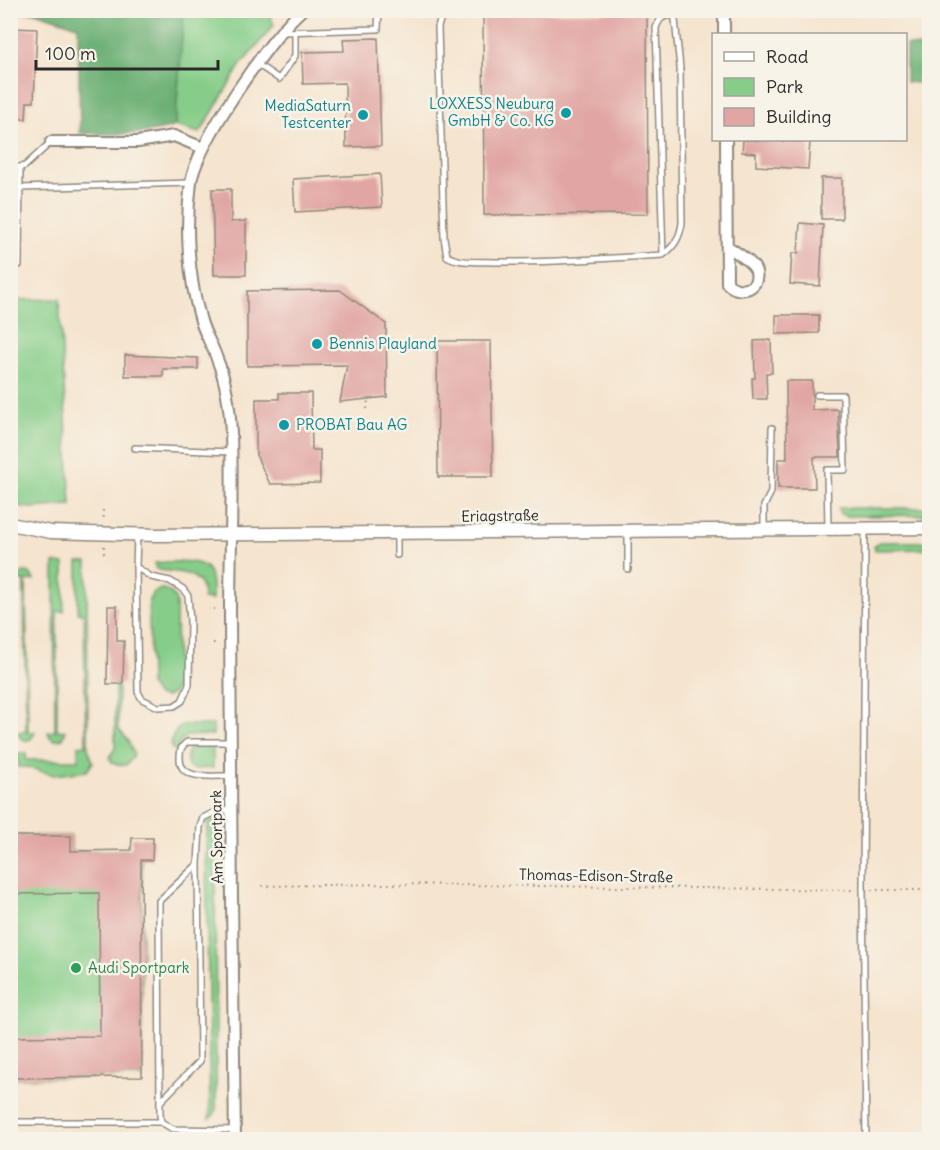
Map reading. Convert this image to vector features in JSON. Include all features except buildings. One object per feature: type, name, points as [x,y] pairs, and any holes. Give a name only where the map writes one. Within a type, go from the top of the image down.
[{"type":"street","name":"Am Sportpark","points":[[235,1135],[231,452],[227,387],[202,325],[193,291],[189,218],[191,183],[203,148],[257,64],[280,32],[302,10]]},
{"type":"street","points":[[724,10],[724,33]]},
{"type":"street","points":[[51,142],[138,142],[174,136],[203,148]]},
{"type":"street","points":[[726,141],[727,246]]},
{"type":"street","name":"Eriagstraße","points":[[10,524],[71,533],[137,535],[930,528]]},
{"type":"lane","points":[[280,32],[378,29],[379,10]]},
{"type":"lane","points":[[443,10],[438,27],[444,226],[447,256],[453,260],[466,261],[537,262],[663,255],[671,249],[680,234],[682,222],[680,68],[674,13],[659,20],[656,28],[663,255]]},
{"type":"lane","points":[[257,64],[279,79],[295,56],[295,32]]},
{"type":"lane","points":[[10,167],[25,166],[51,142]]},
{"type":"lane","points":[[19,265],[20,167]]},
{"type":"lane","points":[[20,188],[191,183]]},
{"type":"lane","points":[[817,395],[843,395],[845,470],[827,470],[828,529]]},
{"type":"lane","points":[[764,529],[764,506],[771,492],[772,428]]},
{"type":"lane","points":[[135,448],[231,452]]},
{"type":"lane","points":[[865,529],[863,890],[866,1140]]},
{"type":"lane","points":[[628,530],[628,569]]},
{"type":"lane","points":[[397,532],[397,555]]},
{"type":"lane","points":[[136,567],[151,577],[177,585],[188,596],[190,605],[189,685],[182,701],[174,706],[158,707],[149,704],[138,692],[136,567],[137,535]]},
{"type":"lane","points":[[231,742],[187,742],[180,750],[180,765],[182,770],[191,775],[232,776]]},
{"type":"lane","points":[[160,1102],[200,1061],[198,864],[200,827],[203,818],[217,812],[232,810]]},
{"type":"lane","points":[[161,1122],[159,901],[198,864]]},
{"type":"lane","points":[[10,1122],[161,1122],[173,1129],[235,1135]]},
{"type":"path","points":[[368,399],[368,409]]},
{"type":"path","name":"Thomas-Edison-Straße","points":[[262,886],[389,884],[930,890]]},
{"type":"green space","points":[[10,11],[184,11],[175,126],[140,133],[80,133],[78,26],[35,12],[11,13]]},
{"type":"green space","points":[[184,11],[268,11],[274,25],[240,66],[200,133],[175,126]]},
{"type":"green space","points":[[907,45],[929,48],[929,84],[907,82]]},
{"type":"green space","points":[[59,299],[71,505],[31,508],[11,505],[11,300]]},
{"type":"green space","points":[[838,508],[929,508],[929,515],[846,516],[839,513]]},
{"type":"green space","points":[[879,542],[929,542],[929,549],[875,550],[874,547]]},
{"type":"green space","points":[[78,562],[87,562],[88,748],[93,762],[87,771],[54,775],[27,767],[18,767],[18,753],[26,753],[26,760],[78,760],[78,746],[86,745],[84,613],[78,613]]},
{"type":"green space","points":[[191,562],[205,566],[211,578],[212,600],[203,599],[202,589],[194,577],[156,569],[154,563]]},
{"type":"green space","points":[[54,563],[64,564],[64,611],[57,611],[57,730],[66,731],[62,739],[54,740],[48,732],[55,731]]},
{"type":"green space","points":[[24,572],[30,573],[34,580],[26,581],[28,732],[35,732],[31,739],[26,741],[20,737],[18,732],[26,732],[24,581],[17,580]]},
{"type":"green space","points":[[161,589],[172,593],[176,603],[177,684],[174,693],[166,697],[157,696],[150,685],[149,600],[153,593]]},
{"type":"green space","points":[[115,684],[118,684],[118,728],[128,741],[134,755],[126,765],[115,764],[110,759],[115,749]]},
{"type":"green space","points":[[184,725],[213,725],[213,735],[186,736],[180,742],[177,751],[172,749],[172,738],[175,732]]},
{"type":"green space","points":[[193,745],[213,745],[213,768],[193,769],[188,766],[187,752]]},
{"type":"green space","points":[[210,820],[215,823],[216,1108],[214,1115],[208,1120],[210,1115],[206,848]]},
{"type":"green space","name":"Audi Sportpark","points":[[10,836],[71,836],[71,851],[142,850],[142,1077],[11,1078]]},
{"type":"place","name":"LOXXESS Neuburg GmbH & Co. KG","points":[[566,113]]},
{"type":"place","name":"MediaSaturn Testcenter","points":[[363,115]]},
{"type":"place","name":"Bennis Playland","points":[[317,344]]},
{"type":"place","name":"PROBAT Bau AG","points":[[284,425]]},
{"type":"place","name":"Audi Sportpark","points":[[76,968]]}]
